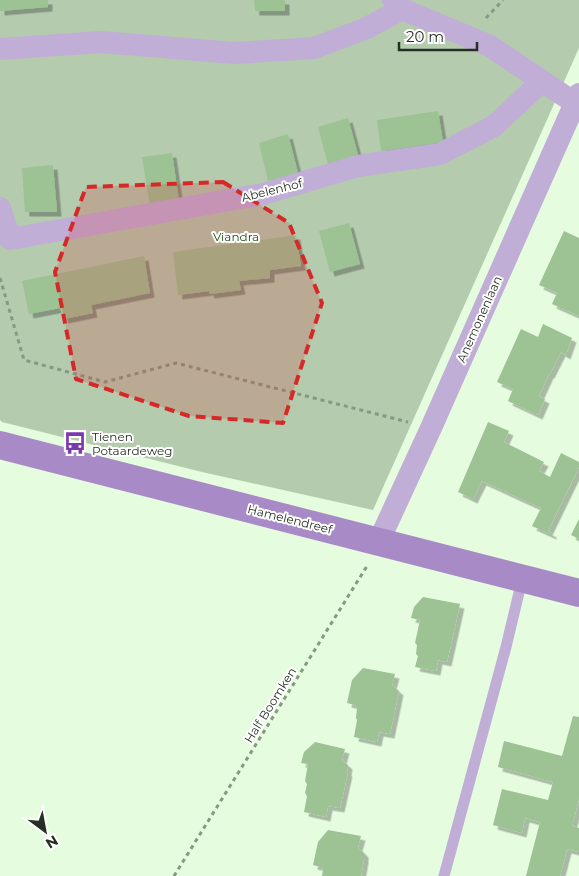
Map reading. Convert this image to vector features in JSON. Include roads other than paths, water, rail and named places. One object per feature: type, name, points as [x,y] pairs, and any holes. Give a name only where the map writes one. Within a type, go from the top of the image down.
[{"type":"street","points":[[0,49],[101,42],[235,53],[314,48],[367,28],[397,4],[490,46],[542,81],[577,98]]},
{"type":"street","name":"Abelenhof","points":[[0,208],[10,239],[263,194],[358,166],[440,154],[494,126],[542,81]]},
{"type":"street","name":"Anemonenlaan","points":[[378,542],[431,428],[577,98]]},
{"type":"street","name":"Hamelendreef","points":[[0,445],[522,580],[579,593]]},
{"type":"lane","points":[[444,876],[506,647],[522,580]]},
{"type":"place","name":"Tienen Potaardeweg","points":[[75,443]]},
{"type":"park label","name":"Viandra","points":[[236,236]]}]
